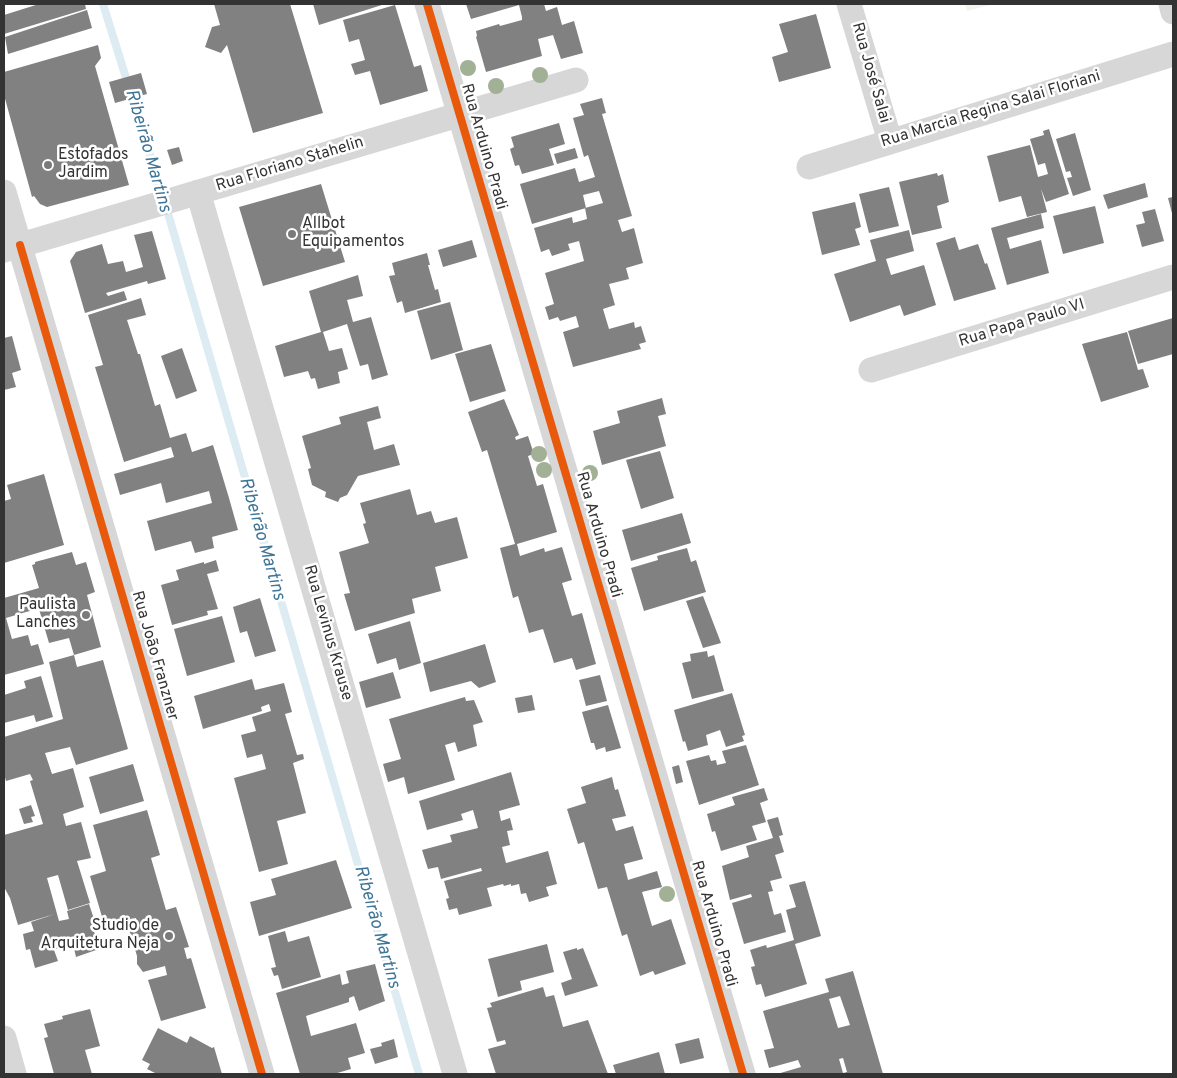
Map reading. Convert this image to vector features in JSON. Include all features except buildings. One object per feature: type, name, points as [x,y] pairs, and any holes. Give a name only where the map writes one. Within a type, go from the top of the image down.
[{"type":"street","name":"Rua Arduino Pradi","points":[[427,4],[743,1074]]},
{"type":"street","name":"Rua José Salai","points":[[849,4],[890,141]]},
{"type":"street","points":[[1171,4],[1173,12]]},
{"type":"street","name":"Rua Marcia Regina Salai Floriani","points":[[809,166],[1173,54]]},
{"type":"street","name":"Rua Floriano Stahelin","points":[[12,247],[576,80]]},
{"type":"street","name":"Rua João Franzner","points":[[4,192],[12,247],[262,1074]]},
{"type":"street","name":"Rua Levinus Krause","points":[[190,195],[455,1074]]},
{"type":"street","name":"Rua Papa Paulo VI","points":[[870,370],[1173,277]]},
{"type":"street","points":[[4,1038],[14,1074]]},
{"type":"shaded area","points":[[965,4],[994,4],[967,11]]},
{"type":"waterway","name":"Ribeirão Martins","points":[[103,4],[165,203],[419,1074]]},
{"type":"cycle path","points":[[427,4],[743,1074]]},
{"type":"cycle path","points":[[20,245],[262,1074]]},
{"type":"place","name":"Estofados Jardim","points":[[48,165]]},
{"type":"place","name":"Allbot Equipamentos","points":[[292,234]]},
{"type":"place","name":"Paulista Lanches","points":[[86,615]]},
{"type":"place","name":"Studio de Arquitetura Neja","points":[[169,936]]}]
